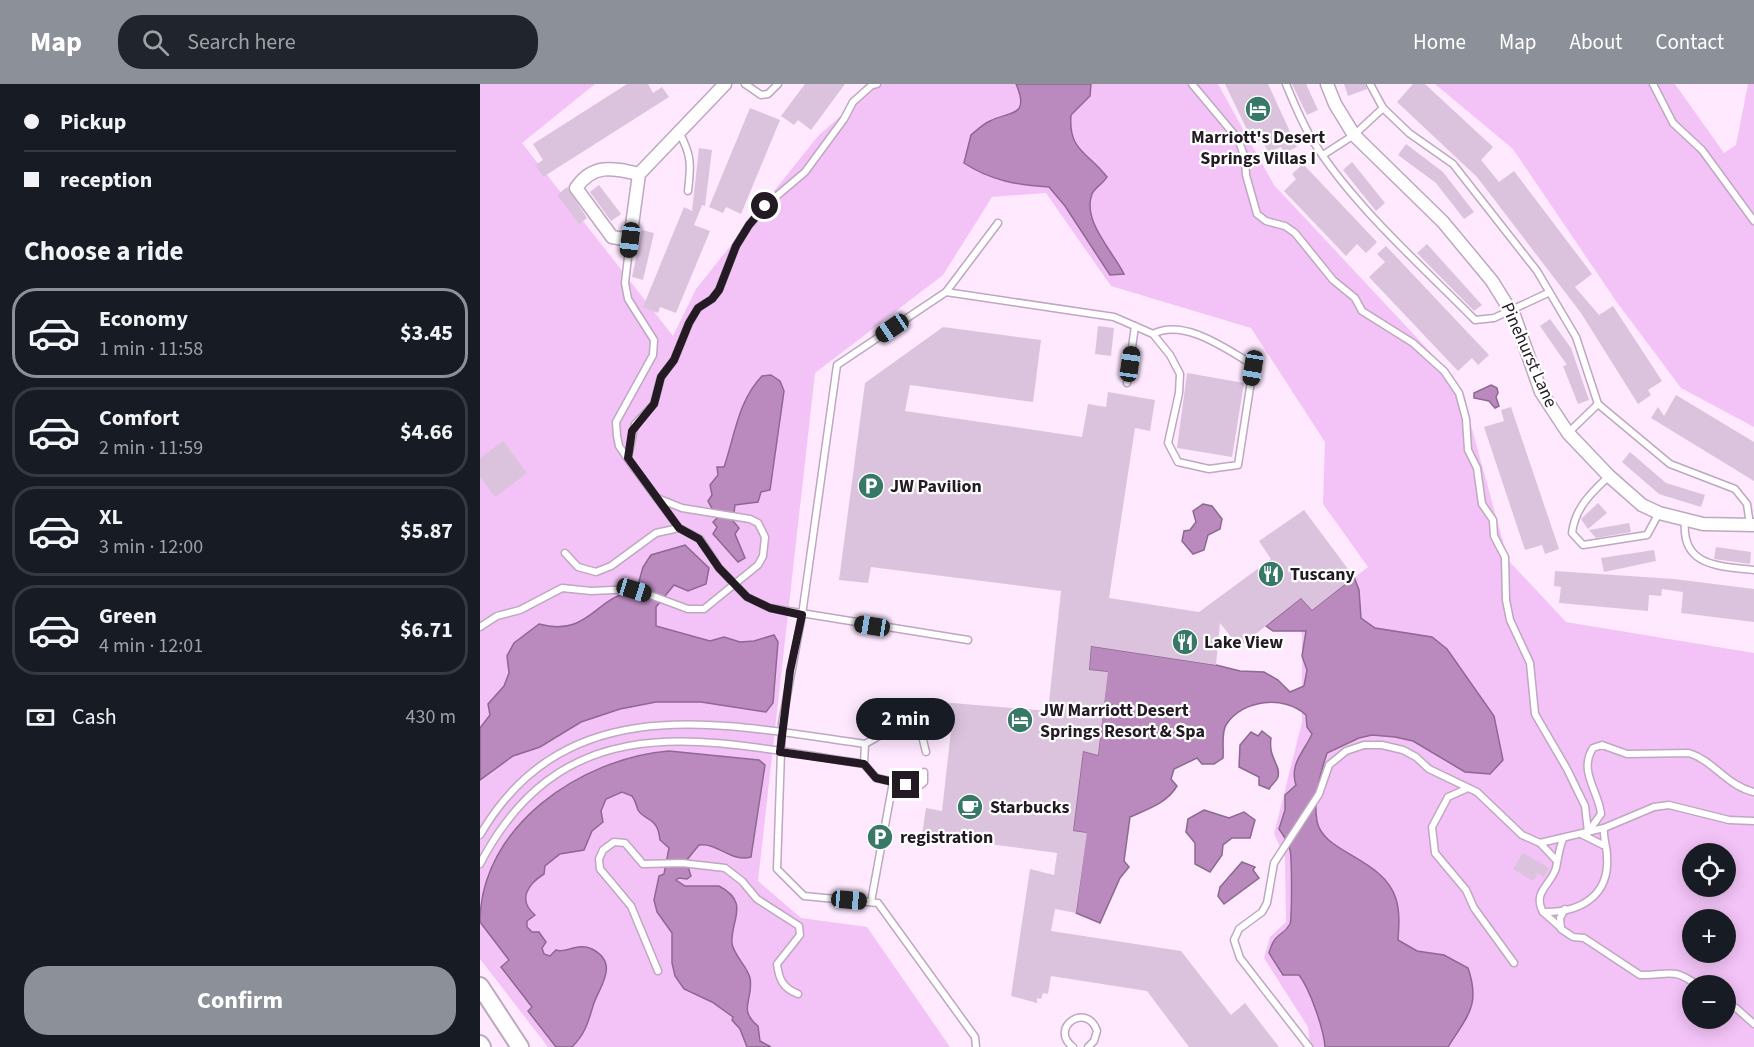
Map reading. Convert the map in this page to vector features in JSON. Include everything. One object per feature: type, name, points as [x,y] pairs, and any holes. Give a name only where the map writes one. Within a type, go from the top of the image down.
[{"type":"main road","points":[[480,986],[518,1047]]},
{"type":"main road","points":[[480,999],[518,1047]]},
{"type":"street","points":[[639,174],[599,169],[584,176],[576,188],[612,237],[630,240],[639,174],[725,84]]},
{"type":"street","name":"Pinehurst Lane","points":[[1328,84],[1335,104],[1354,135],[1443,222],[1492,280],[1511,310],[1541,392],[1568,433],[1609,476],[1642,505],[1659,513],[1685,521],[1752,525]]},
{"type":"lane","points":[[745,84],[762,95],[768,94],[778,84]]},
{"type":"lane","points":[[628,458],[635,424],[654,404],[661,377],[674,360],[689,323],[698,308],[712,299],[719,290],[736,246],[749,225],[765,206],[805,172],[844,119],[853,102],[872,85],[877,84]]},
{"type":"lane","points":[[1192,84],[1238,139],[1245,158],[1246,175],[1257,214],[1266,221],[1285,226],[1295,233],[1321,268],[1355,298],[1362,311],[1413,343],[1444,371],[1459,393],[1466,419],[1468,450],[1477,468],[1482,504],[1493,520],[1494,536],[1504,557],[1506,600],[1510,620],[1530,663],[1535,714],[1567,768],[1585,806],[1584,833]]},
{"type":"lane","points":[[1286,84],[1309,134],[1323,156],[1363,205],[1475,320],[1494,318],[1548,293]]},
{"type":"lane","points":[[1370,84],[1383,108],[1409,133],[1453,164],[1537,271],[1576,337],[1598,404],[1670,465],[1735,489],[1747,504],[1752,525]]},
{"type":"lane","points":[[1653,84],[1673,123],[1702,150],[1754,221]]},
{"type":"lane","points":[[1323,156],[1354,135],[1383,108]]},
{"type":"lane","points":[[679,132],[689,150],[691,161],[688,191]]},
{"type":"lane","points":[[976,1047],[975,1037],[878,903],[804,896],[777,869],[780,752],[802,615],[837,365],[946,292],[998,223]]},
{"type":"lane","points":[[630,240],[625,283],[628,299],[654,340],[653,355],[616,422],[619,446],[679,528],[699,539],[719,568],[747,597],[770,608],[802,615],[968,640]]},
{"type":"lane","points":[[946,292],[1114,317],[1153,334],[1170,355],[1180,374],[1179,393],[1168,443],[1173,455],[1178,462],[1209,469],[1238,465],[1253,368],[1244,359],[1185,331],[1165,328],[1153,334]]},
{"type":"lane","points":[[1127,383],[1135,326]]},
{"type":"lane","points":[[1568,433],[1598,404]]},
{"type":"lane","points":[[1609,476],[1587,497],[1574,519],[1572,533],[1583,545],[1647,535],[1659,513]]},
{"type":"lane","points":[[480,627],[497,616],[520,610],[562,588],[591,591],[634,590],[668,600],[687,609],[704,609],[758,565],[765,545],[765,537],[758,523],[736,516],[682,507],[657,498]]},
{"type":"lane","points":[[1685,521],[1686,544],[1696,556],[1710,564],[1754,570]]},
{"type":"lane","points":[[565,553],[578,567],[596,572],[611,566],[656,533],[679,528]]},
{"type":"lane","points":[[480,835],[503,800],[521,782],[571,748],[596,737],[631,727],[699,723],[865,744],[886,732],[918,735],[925,740],[926,752]]},
{"type":"lane","points":[[480,864],[505,822],[529,796],[568,768],[612,749],[654,741],[680,740],[780,752],[864,764],[876,778],[918,787],[924,782],[924,772]]},
{"type":"lane","points":[[864,764],[865,744]]},
{"type":"lane","points":[[1309,1047],[1304,1037],[1240,958],[1234,940],[1239,929],[1262,912],[1267,903],[1272,870],[1281,852],[1319,794],[1333,759],[1364,745],[1382,745],[1403,750],[1430,769],[1477,792],[1522,835],[1539,843],[1556,860]]},
{"type":"lane","points":[[1584,833],[1601,814],[1588,772],[1589,753],[1593,748],[1602,745],[1626,754],[1689,753],[1698,756],[1725,779],[1754,792]]},
{"type":"lane","points":[[871,902],[893,782]]},
{"type":"lane","points":[[1468,788],[1448,797],[1436,819],[1431,838],[1435,853],[1461,883],[1473,908],[1514,963]]},
{"type":"lane","points":[[1539,843],[1604,828],[1654,807],[1669,805],[1729,820],[1754,821]]},
{"type":"lane","points":[[1603,845],[1604,828]]},
{"type":"lane","points":[[1543,912],[1592,901],[1597,896],[1602,886],[1608,854],[1603,845],[1584,833]]},
{"type":"lane","points":[[1563,839],[1556,867],[1539,895],[1539,904],[1543,912],[1573,938],[1584,938],[1641,975],[1669,971],[1685,975]]},
{"type":"lane","points":[[658,971],[631,906],[602,874],[599,864],[606,846],[618,841],[629,846],[643,864],[720,866],[729,870],[757,899],[799,926],[797,942],[777,964],[778,977],[786,989],[798,994]]},
{"type":"lane","points":[[1561,929],[1560,918],[1565,908]]},
{"type":"lane","points":[[1736,1008],[1754,1024]]},
{"type":"lane","points":[[1073,1047],[1065,1039],[1064,1029],[1070,1020],[1081,1016],[1091,1021],[1097,1030],[1094,1041],[1088,1047]]},
{"type":"shaded area","points":[[480,84],[595,84],[522,143],[673,336],[696,289],[818,136],[877,84],[1218,84],[1274,185],[1433,355],[1466,407],[1508,560],[1566,622],[1754,653],[1754,1047],[1310,1047],[1308,1027],[1264,958],[1270,937],[1286,922],[1285,857],[1274,834],[1302,722],[1302,636],[1299,621],[1368,567],[1323,504],[1325,442],[1251,328],[1111,286],[1046,193],[992,197],[943,275],[815,373],[758,881],[801,918],[867,927],[950,1047],[548,1047],[480,959]]},
{"type":"shaded area","points":[[1016,84],[1091,84],[1090,96],[1071,115],[1071,127],[1076,144],[1107,177],[1092,194],[1091,215],[1100,235],[1124,274],[1110,275],[1065,206],[1049,187],[1005,181],[984,174],[964,163],[971,135],[987,122],[1015,112],[1019,108],[1020,95]]},
{"type":"shaded area","points":[[1435,84],[1675,84],[1724,153],[1736,145],[1748,84],[1754,84],[1754,427],[1681,388],[1616,301],[1513,149]]},
{"type":"shaded area","points":[[771,375],[780,381],[784,391],[770,490],[761,492],[758,502],[735,505],[733,521],[739,528],[735,534],[745,558],[738,562],[713,534],[717,527],[713,522],[717,518],[708,501],[712,495],[710,485],[718,475],[717,467],[724,467],[747,396],[762,376]]},
{"type":"shaded area","points":[[1491,385],[1497,388],[1498,393],[1496,397],[1499,406],[1495,408],[1489,401],[1474,398],[1474,393]]},
{"type":"shaded area","points":[[1203,504],[1212,506],[1222,519],[1220,529],[1208,535],[1204,550],[1193,554],[1182,541],[1184,531],[1190,530],[1196,522],[1193,511]]},
{"type":"shaded area","points":[[685,545],[709,568],[706,584],[688,591],[674,585],[656,607],[656,626],[710,641],[724,637],[740,642],[754,641],[774,635],[778,642],[773,703],[766,712],[701,702],[656,702],[620,709],[581,722],[540,747],[513,756],[480,780],[480,728],[490,715],[488,704],[504,686],[509,673],[507,656],[514,643],[539,624],[556,627],[570,625],[582,620],[611,599],[622,594],[636,592],[643,567],[651,555]]},
{"type":"shaded area","points":[[1354,577],[1359,590],[1361,618],[1375,628],[1432,637],[1447,649],[1494,716],[1503,760],[1490,774],[1465,772],[1413,741],[1372,735],[1359,738],[1327,753],[1318,787],[1316,812],[1321,832],[1341,849],[1379,874],[1389,885],[1398,909],[1398,940],[1417,951],[1444,955],[1468,968],[1473,992],[1470,1010],[1448,1047],[1325,1047],[1316,1010],[1303,981],[1299,975],[1283,975],[1269,953],[1276,938],[1290,924],[1291,855],[1279,829],[1285,810],[1285,795],[1296,785],[1294,771],[1296,764],[1312,734],[1307,727],[1306,715],[1287,704],[1264,703],[1242,710],[1233,716],[1224,728],[1223,758],[1214,764],[1202,764],[1197,758],[1174,769],[1171,779],[1177,786],[1173,792],[1157,805],[1130,817],[1124,861],[1129,867],[1120,878],[1100,923],[1076,913],[1086,833],[1073,831],[1083,751],[1098,755],[1107,672],[1089,670],[1091,646],[1216,665],[1240,671],[1264,672],[1278,680],[1290,692],[1304,686],[1307,670],[1302,656],[1306,631],[1273,631],[1266,626],[1301,598],[1312,610]]},
{"type":"shaded area","points":[[1262,731],[1271,738],[1271,751],[1278,768],[1278,777],[1269,789],[1259,785],[1259,777],[1239,767],[1240,745],[1251,732],[1258,736]]},
{"type":"shaded area","points":[[669,751],[759,760],[765,765],[751,857],[737,857],[712,846],[699,845],[686,861],[691,876],[687,879],[676,880],[685,886],[719,886],[729,892],[734,899],[737,912],[732,944],[750,978],[748,1014],[758,1026],[760,1041],[771,1047],[747,1047],[740,1029],[732,1020],[733,1017],[712,1002],[684,989],[675,976],[672,963],[672,933],[657,912],[654,900],[659,876],[664,874],[669,848],[660,840],[654,823],[638,810],[632,796],[622,792],[606,799],[601,811],[603,822],[592,831],[584,850],[560,854],[545,866],[544,874],[529,887],[527,893],[527,904],[535,915],[527,921],[527,927],[532,932],[539,932],[546,942],[542,948],[544,954],[550,956],[556,950],[587,947],[601,955],[605,962],[603,984],[583,1033],[572,1047],[556,1047],[528,1011],[532,1007],[501,967],[509,960],[480,922],[485,887],[497,856],[517,828],[542,803],[571,783],[603,767],[636,756]]},
{"type":"shaded area","points":[[1204,810],[1229,818],[1244,812],[1255,820],[1250,838],[1232,838],[1223,845],[1222,855],[1210,872],[1195,864],[1195,843],[1186,832],[1188,819]]},
{"type":"shaded area","points":[[1242,862],[1255,867],[1253,870],[1259,878],[1224,904],[1218,896],[1220,887]]},
{"type":"building","points":[[627,84],[648,84],[653,93],[662,87],[669,97],[543,177],[535,165],[543,160],[533,144]]},
{"type":"building","points":[[805,84],[845,84],[811,130],[798,120],[794,125],[781,116]]},
{"type":"building","name":"Marriott's Desert Springs Villas I","points":[[1225,84],[1268,84],[1297,147],[1284,153],[1281,147],[1268,152],[1262,140],[1257,142],[1252,133],[1249,134]]},
{"type":"building","points":[[1292,84],[1306,84],[1318,110],[1307,115]]},
{"type":"building","points":[[1344,84],[1365,84],[1367,89],[1348,96]]},
{"type":"building","points":[[1413,84],[1425,84],[1493,147],[1481,160],[1499,182],[1514,171],[1592,274],[1575,287],[1599,315],[1613,306],[1662,381],[1648,390],[1651,395],[1638,404],[1581,313],[1477,177],[1397,102]]},
{"type":"building","points":[[750,108],[780,120],[741,214],[726,207],[723,213],[709,207]]},
{"type":"building","points":[[1406,144],[1443,172],[1474,212],[1464,219],[1436,183],[1398,155]]},
{"type":"building","points":[[699,148],[712,150],[705,206],[702,205],[694,225],[710,231],[676,313],[660,307],[658,313],[643,307],[684,207],[692,211]]},
{"type":"building","points":[[1352,162],[1385,203],[1376,211],[1343,170]]},
{"type":"building","points":[[1303,164],[1377,242],[1366,253],[1357,244],[1346,256],[1284,191],[1296,179],[1292,174]]},
{"type":"building","points":[[599,185],[621,214],[611,221],[590,192]]},
{"type":"building","points":[[567,187],[587,218],[579,224],[557,195]]},
{"type":"building","points":[[642,230],[654,233],[643,280],[632,277]]},
{"type":"building","points":[[1427,244],[1482,305],[1474,311],[1417,253]]},
{"type":"building","points":[[1386,246],[1489,355],[1478,365],[1472,358],[1458,371],[1369,277],[1385,262],[1377,254]]},
{"type":"building","points":[[1550,319],[1571,348],[1589,400],[1578,404],[1563,366],[1567,365],[1540,326]]},
{"type":"building","points":[[1098,326],[1114,328],[1111,356],[1095,354]]},
{"type":"building","name":"JW Marriott Desert Springs Resort & Spa","points":[[943,327],[1041,340],[1033,402],[910,385],[905,411],[1082,437],[1088,404],[1106,407],[1108,392],[1155,400],[1150,431],[1135,428],[1109,598],[1199,612],[1271,559],[1259,541],[1304,510],[1354,577],[1312,610],[1301,598],[1239,647],[1220,623],[1216,665],[1091,646],[1089,670],[1108,672],[1098,755],[1083,751],[1073,831],[1087,833],[1076,913],[1055,909],[1051,931],[1181,951],[1231,1015],[1245,1003],[1279,1047],[1189,1047],[1147,991],[1051,976],[1048,994],[1043,993],[1041,999],[1037,998],[1037,1003],[1011,996],[1030,869],[1054,875],[1057,853],[922,835],[926,808],[942,811],[951,731],[936,730],[940,702],[1048,711],[1061,591],[871,567],[868,583],[839,580],[865,383]]},
{"type":"building","points":[[1187,373],[1244,383],[1232,457],[1177,448]]},
{"type":"building","points":[[1676,395],[1754,442],[1754,481],[1651,418],[1658,407],[1664,416]]},
{"type":"building","points":[[1511,407],[1559,549],[1545,554],[1542,545],[1525,550],[1484,427],[1504,421],[1501,410]]},
{"type":"building","points":[[503,441],[527,473],[495,497],[480,477],[480,458]]},
{"type":"building","points":[[1630,452],[1666,483],[1705,495],[1701,507],[1659,494],[1622,462]]},
{"type":"building","points":[[1598,503],[1607,513],[1588,529],[1581,519]]},
{"type":"building","points":[[1629,523],[1631,532],[1596,538],[1589,530]]},
{"type":"building","points":[[1716,547],[1751,552],[1750,564],[1714,559]]},
{"type":"building","points":[[1654,550],[1656,561],[1604,572],[1601,558]]},
{"type":"building","points":[[1555,571],[1674,579],[1754,589],[1754,622],[1681,613],[1683,592],[1662,589],[1661,596],[1649,595],[1648,611],[1559,603],[1561,587],[1554,586]]},
{"type":"building","points":[[1523,853],[1549,868],[1544,877],[1538,873],[1533,881],[1513,869]]},
{"type":"place","name":"Marriott's Desert Springs Villas I","points":[[1258,109]]},
{"type":"place","name":"JW Pavilion","points":[[871,486]]},
{"type":"place","name":"Tuscany","points":[[1271,574]]},
{"type":"place","name":"Lake View","points":[[1185,642]]},
{"type":"place","name":"JW Marriott Desert Springs Resort & Spa","points":[[1020,720]]},
{"type":"place","name":"Starbucks","points":[[970,807]]},
{"type":"place","name":"registration","points":[[880,837]]},
{"type":"route","points":[[765,206],[749,225],[736,246],[719,290],[712,299],[698,308],[689,323],[674,360],[661,377],[654,404],[635,424],[628,458],[679,528],[699,539],[719,568],[747,597],[770,608],[802,615],[790,671],[780,752],[864,764],[876,778],[906,785]]}]
